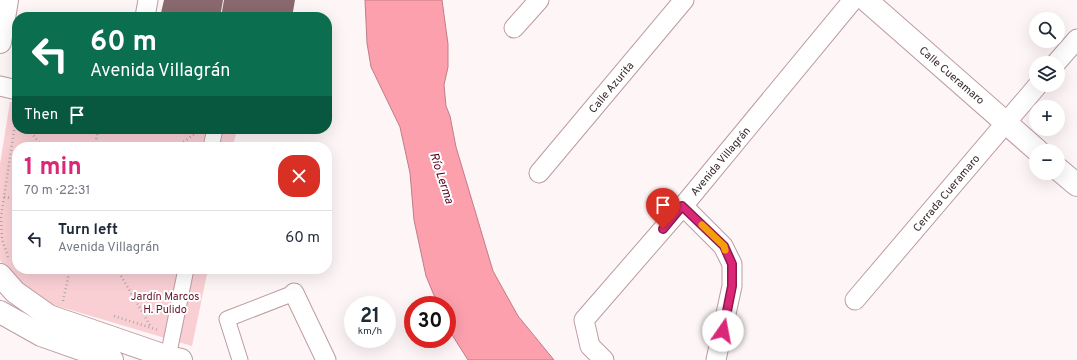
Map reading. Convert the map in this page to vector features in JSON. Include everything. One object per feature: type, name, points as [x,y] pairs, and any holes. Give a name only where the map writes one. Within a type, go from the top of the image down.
[{"type":"main road","points":[[0,42],[7,0]]},
{"type":"main road","name":"Calle Cueramaro","points":[[866,0],[1030,144]]},
{"type":"main road","points":[[1065,175],[1077,186]]},
{"type":"main road","points":[[5,268],[15,292],[49,316],[174,358]]},
{"type":"main road","points":[[0,312],[41,335],[112,360]]},
{"type":"street","points":[[146,12],[148,0]]},
{"type":"street","points":[[514,28],[539,0]]},
{"type":"street","name":"Calle Azurita","points":[[539,174],[684,0]]},
{"type":"street","name":"Avenida Villagrán","points":[[604,360],[590,346],[584,320],[682,206],[853,0]]},
{"type":"street","points":[[1062,56],[1077,39]]},
{"type":"street","points":[[0,86],[12,89]]},
{"type":"street","name":"Cerrada Cueramaro","points":[[855,300],[1032,92]]},
{"type":"street","points":[[682,206],[724,246],[732,264],[732,286],[716,360]]},
{"type":"street","points":[[174,358],[172,334],[185,274]]},
{"type":"street","points":[[240,360],[227,319],[294,293],[326,360]]},
{"type":"path","points":[[184,142],[195,134]]},
{"type":"path","points":[[5,268],[7,256],[2,239],[1,217],[12,145]]},
{"type":"path","points":[[4,197],[12,198]]},
{"type":"path","points":[[56,299],[63,301],[69,274]]},
{"type":"path","points":[[120,274],[151,328]]},
{"type":"path","points":[[107,314],[172,334]]},
{"type":"green space","name":"Jardín Marcos H. Pulido","points":[[10,102],[12,102],[12,134],[236,134],[234,142],[12,142],[12,274],[207,274],[192,346],[44,302],[10,275],[0,260],[0,164]]},
{"type":"water","name":"Río Lerma","points":[[365,0],[442,0],[448,44],[448,67],[444,85],[446,106],[450,116],[456,147],[493,271],[518,316],[554,360],[468,360],[456,341],[456,296],[434,296],[426,276],[414,220],[410,173],[400,127],[371,67],[367,43]]},
{"type":"building","points":[[164,0],[223,0],[221,12],[161,12]]},
{"type":"building","points":[[224,0],[295,0],[293,12],[222,12]]},
{"type":"slow traffic","points":[[702,225],[724,246],[725,250]]},
{"type":"route","points":[[663,229],[682,206],[724,246],[732,264],[732,286],[723,331]]}]
